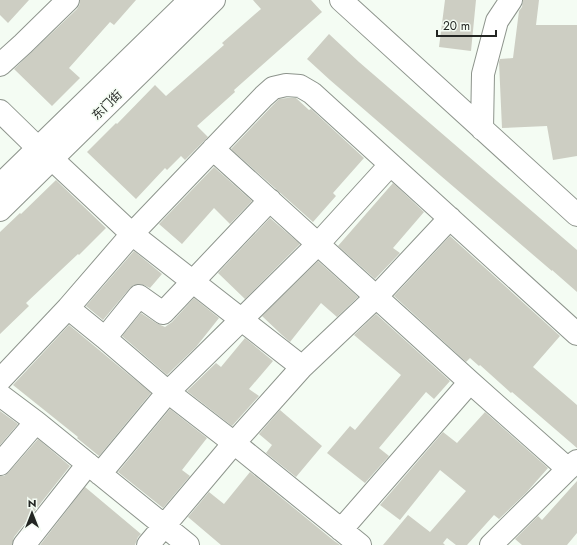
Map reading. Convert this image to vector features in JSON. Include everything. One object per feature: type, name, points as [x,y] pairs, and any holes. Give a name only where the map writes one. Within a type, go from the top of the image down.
[{"type":"street","points":[[0,65],[68,0]]},
{"type":"street","name":"东门街","points":[[0,210],[45,153],[190,0]]},
{"type":"street","name":"东门街","points":[[0,185],[45,153],[214,0]]},
{"type":"street","points":[[341,0],[577,215]]},
{"type":"street","points":[[482,129],[483,74],[497,21],[511,0]]},
{"type":"street","points":[[0,380],[68,308],[132,234],[264,96],[273,88],[286,85],[300,86],[312,93],[577,334]]},
{"type":"street","points":[[0,110],[132,234],[302,367]]},
{"type":"street","points":[[213,149],[470,382],[572,465],[491,545]]},
{"type":"street","points":[[24,545],[168,392],[318,244],[390,165]]},
{"type":"street","points":[[105,338],[140,296],[163,313],[270,200]]},
{"type":"street","points":[[148,545],[234,443],[302,367],[376,297],[450,218]]},
{"type":"street","points":[[68,308],[168,392],[234,443],[360,545]]},
{"type":"street","points":[[341,530],[470,382]]},
{"type":"street","points":[[0,395],[36,422],[188,545]]},
{"type":"street","points":[[0,464],[36,422]]},
{"type":"building","points":[[0,0],[29,0],[8,23],[0,15]]},
{"type":"building","points":[[80,0],[136,0],[114,25],[110,22],[69,68],[80,78],[52,106],[14,69],[77,9],[80,4]]},
{"type":"building","points":[[253,0],[311,0],[322,12],[234,90],[235,92],[197,126],[208,137],[185,160],[181,156],[167,170],[165,168],[136,199],[87,152],[155,85],[166,96],[224,45],[222,43],[261,9]]},
{"type":"building","points":[[445,0],[476,0],[471,51],[439,47]]},
{"type":"building","points":[[523,0],[539,0],[536,25],[577,25],[577,156],[553,160],[547,126],[502,128],[499,62],[500,59],[513,58],[519,11],[522,7]]},
{"type":"building","points":[[329,34],[359,62],[577,250],[577,292],[307,59]]},
{"type":"building","points":[[296,98],[309,110],[311,109],[364,158],[333,193],[336,196],[313,222],[231,149],[279,99]]},
{"type":"building","points":[[214,167],[252,201],[230,224],[214,208],[182,244],[159,224]]},
{"type":"building","points":[[56,180],[106,228],[79,255],[78,254],[26,303],[29,306],[0,334],[0,232]]},
{"type":"building","points":[[393,183],[424,212],[393,248],[400,253],[375,279],[338,246]]},
{"type":"building","points":[[270,218],[300,244],[245,299],[218,273]]},
{"type":"building","points":[[450,236],[560,336],[533,367],[577,405],[577,448],[480,365],[479,366],[470,358],[466,362],[394,296]]},
{"type":"building","points":[[134,251],[162,274],[150,288],[140,284],[134,285],[130,288],[103,320],[86,306]]},
{"type":"building","points":[[318,261],[358,297],[337,317],[321,303],[290,342],[262,316]]},
{"type":"building","points":[[194,298],[219,318],[196,347],[167,375],[122,336],[141,313],[165,327],[172,322]]},
{"type":"building","points":[[376,314],[450,381],[434,399],[426,392],[379,448],[389,456],[365,483],[327,453],[350,426],[355,430],[401,375],[354,335]]},
{"type":"building","points":[[69,325],[151,393],[99,456],[77,438],[78,437],[13,385]]},
{"type":"building","points":[[245,338],[273,361],[249,389],[259,396],[232,426],[187,391],[216,363],[221,367]]},
{"type":"building","points":[[170,409],[207,438],[182,470],[190,476],[163,508],[118,472]]},
{"type":"building","points":[[280,410],[322,446],[296,477],[266,453],[272,445],[259,434]]},
{"type":"building","points":[[0,411],[18,424],[0,445]]},
{"type":"building","points":[[485,412],[548,468],[526,493],[499,519],[494,515],[467,545],[456,545],[447,538],[443,543],[445,545],[383,545],[408,515],[430,532],[466,491],[440,470],[400,520],[380,505],[443,432],[457,443]]},
{"type":"building","points":[[38,439],[70,466],[14,537],[12,545],[0,545],[0,476],[4,476],[9,472]]},
{"type":"building","points":[[250,472],[340,545],[221,545],[188,517],[209,492],[224,504]]},
{"type":"building","points":[[577,481],[577,533],[567,545],[522,545],[515,539],[538,516],[542,520]]},
{"type":"building","points":[[85,487],[141,534],[135,545],[40,545]]}]
